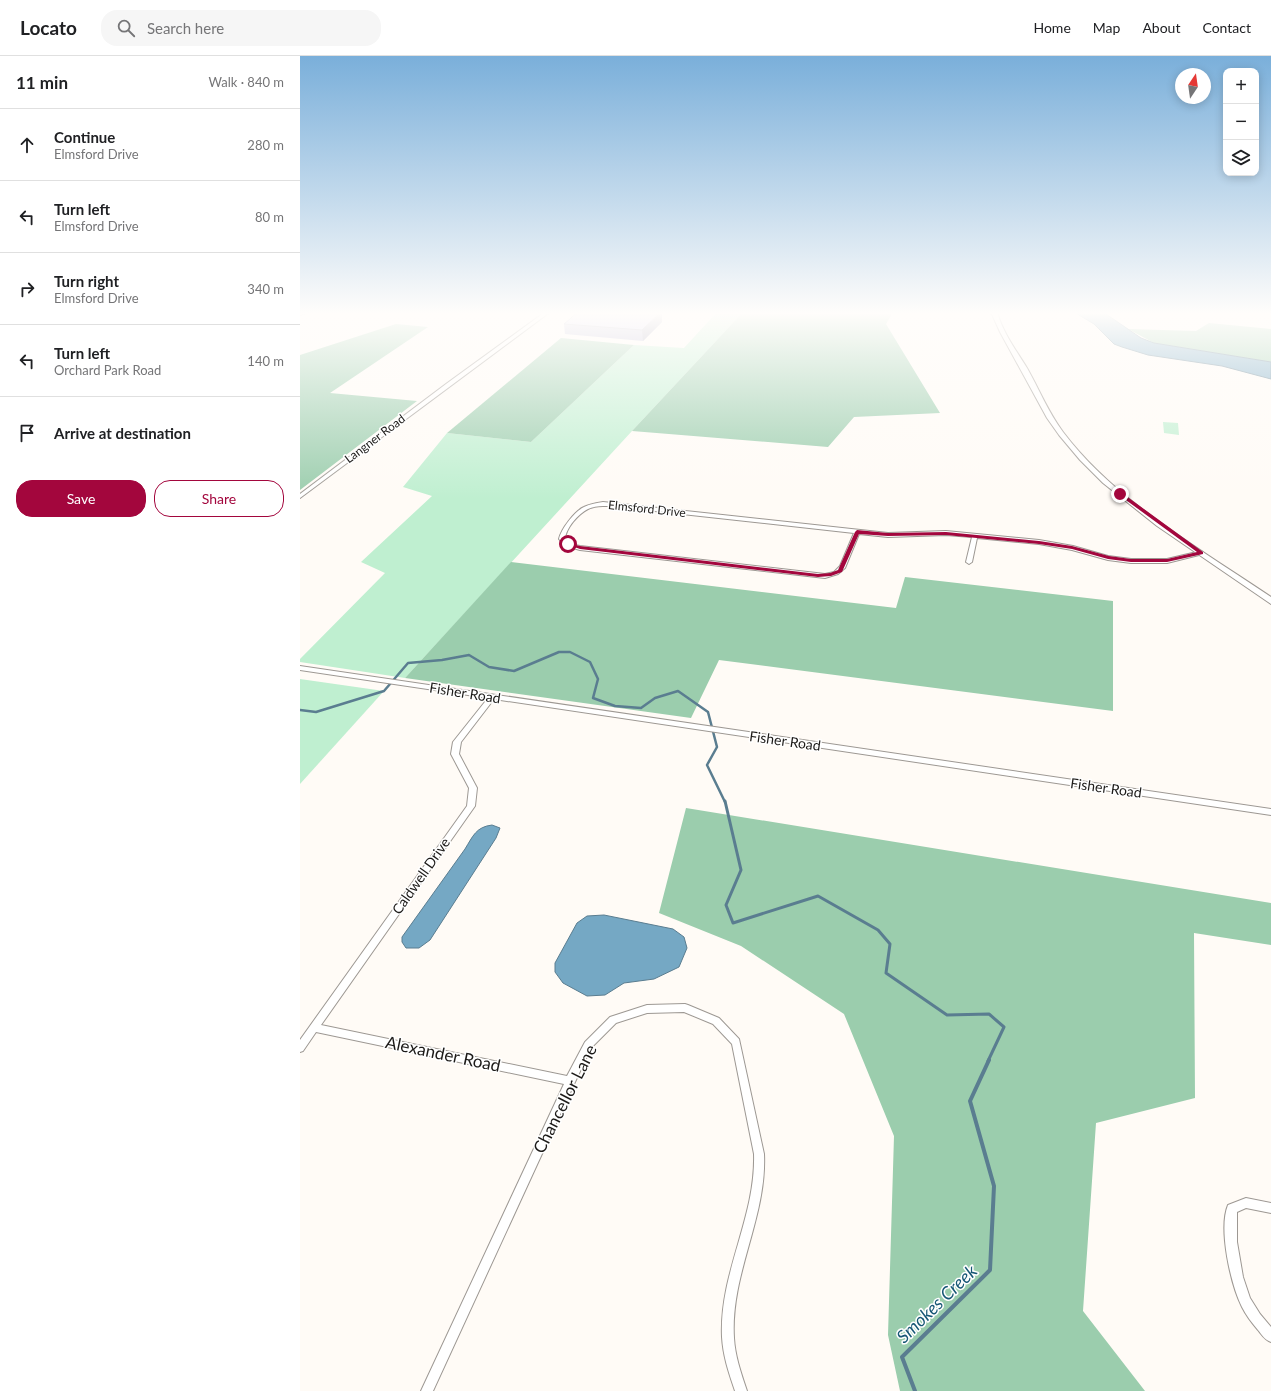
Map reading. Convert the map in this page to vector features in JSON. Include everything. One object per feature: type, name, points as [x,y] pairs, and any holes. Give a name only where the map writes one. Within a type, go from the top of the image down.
[{"type":"main road","points":[[1027,374],[1046,410],[1068,442],[1094,471],[1120,494],[1201,553],[1271,601]]},
{"type":"street","name":"Langner Road","points":[[300,496],[461,374]]},
{"type":"street","name":"Elmsford Drive","points":[[857,532],[843,567],[836,573],[825,576],[580,548],[564,542],[562,536],[583,510],[591,506],[603,504],[888,535],[935,533],[1050,544],[1108,558],[1131,561],[1167,561],[1201,553]]},
{"type":"street","points":[[970,562],[975,536]]},
{"type":"street","name":"Fisher Road","points":[[300,668],[706,730],[1271,812]]},
{"type":"street","name":"Caldwell Drive","points":[[300,1048],[471,806],[473,788],[455,754],[457,742],[492,697]]},
{"type":"street","name":"Chancellor Lane","points":[[428,1391],[570,1081],[588,1045],[613,1020],[647,1009],[685,1008],[716,1021],[736,1042],[759,1154],[761,1171],[759,1190],[737,1268],[731,1302],[729,1345],[732,1364],[741,1391]]},
{"type":"street","name":"Alexander Road","points":[[315,1028],[570,1081]]},
{"type":"street","points":[[1271,1208],[1246,1203],[1232,1209],[1229,1224],[1234,1262],[1244,1300],[1271,1336]]},
{"type":"green space","points":[[300,374],[358,374],[330,393],[417,401],[300,490]]},
{"type":"green space","points":[[517,374],[603,374],[531,442],[447,433]]},
{"type":"green space","points":[[603,374],[685,374],[405,678],[300,662],[300,659],[385,573],[361,562],[432,496],[403,487],[447,433],[531,442]]},
{"type":"green space","points":[[685,374],[917,374],[940,413],[854,417],[828,447],[632,431]]},
{"type":"green space","points":[[1163,422],[1178,423],[1179,435],[1164,433]]},
{"type":"green space","points":[[511,562],[896,608],[905,577],[1113,601],[1113,711],[719,660],[691,718],[405,678]]},
{"type":"green space","points":[[300,679],[384,691],[300,784]]},
{"type":"green space","points":[[686,808],[1271,903],[1271,945],[1194,933],[1195,1098],[1096,1123],[1083,1311],[1145,1391],[900,1391],[888,1335],[894,1136],[844,1014],[741,946],[659,913]]},
{"type":"water","points":[[1253,374],[1271,374],[1271,379]]},
{"type":"water","points":[[492,825],[500,828],[496,838],[430,940],[419,948],[406,948],[402,942],[402,937],[470,840],[479,830]]},
{"type":"water","points":[[604,915],[673,929],[684,937],[687,948],[679,967],[654,979],[624,983],[605,995],[587,996],[563,983],[555,972],[555,963],[577,923],[587,916]]},
{"type":"waterway","name":"Smokes Creek","points":[[300,710],[316,712],[384,691],[408,663],[442,660],[469,655],[489,667],[514,671],[559,652],[570,652],[590,662],[598,679],[593,698],[615,706],[641,708],[655,698],[678,691],[708,712],[717,747],[707,765],[725,802]]},
{"type":"waterway","name":"Smokes Creek","points":[[725,801],[741,870],[726,905],[733,923],[818,896],[878,930],[890,944],[886,973],[947,1015],[989,1014],[1004,1027],[988,1061]]},
{"type":"waterway","name":"Smokes Creek","points":[[915,1391],[902,1357],[990,1270],[994,1186],[970,1101],[989,1060]]},
{"type":"route","points":[[568,544],[580,548],[818,576],[831,575],[841,570],[857,532],[888,535],[935,533],[1039,542],[1072,548],[1108,558],[1131,561],[1167,561],[1201,553],[1120,494]]}]
